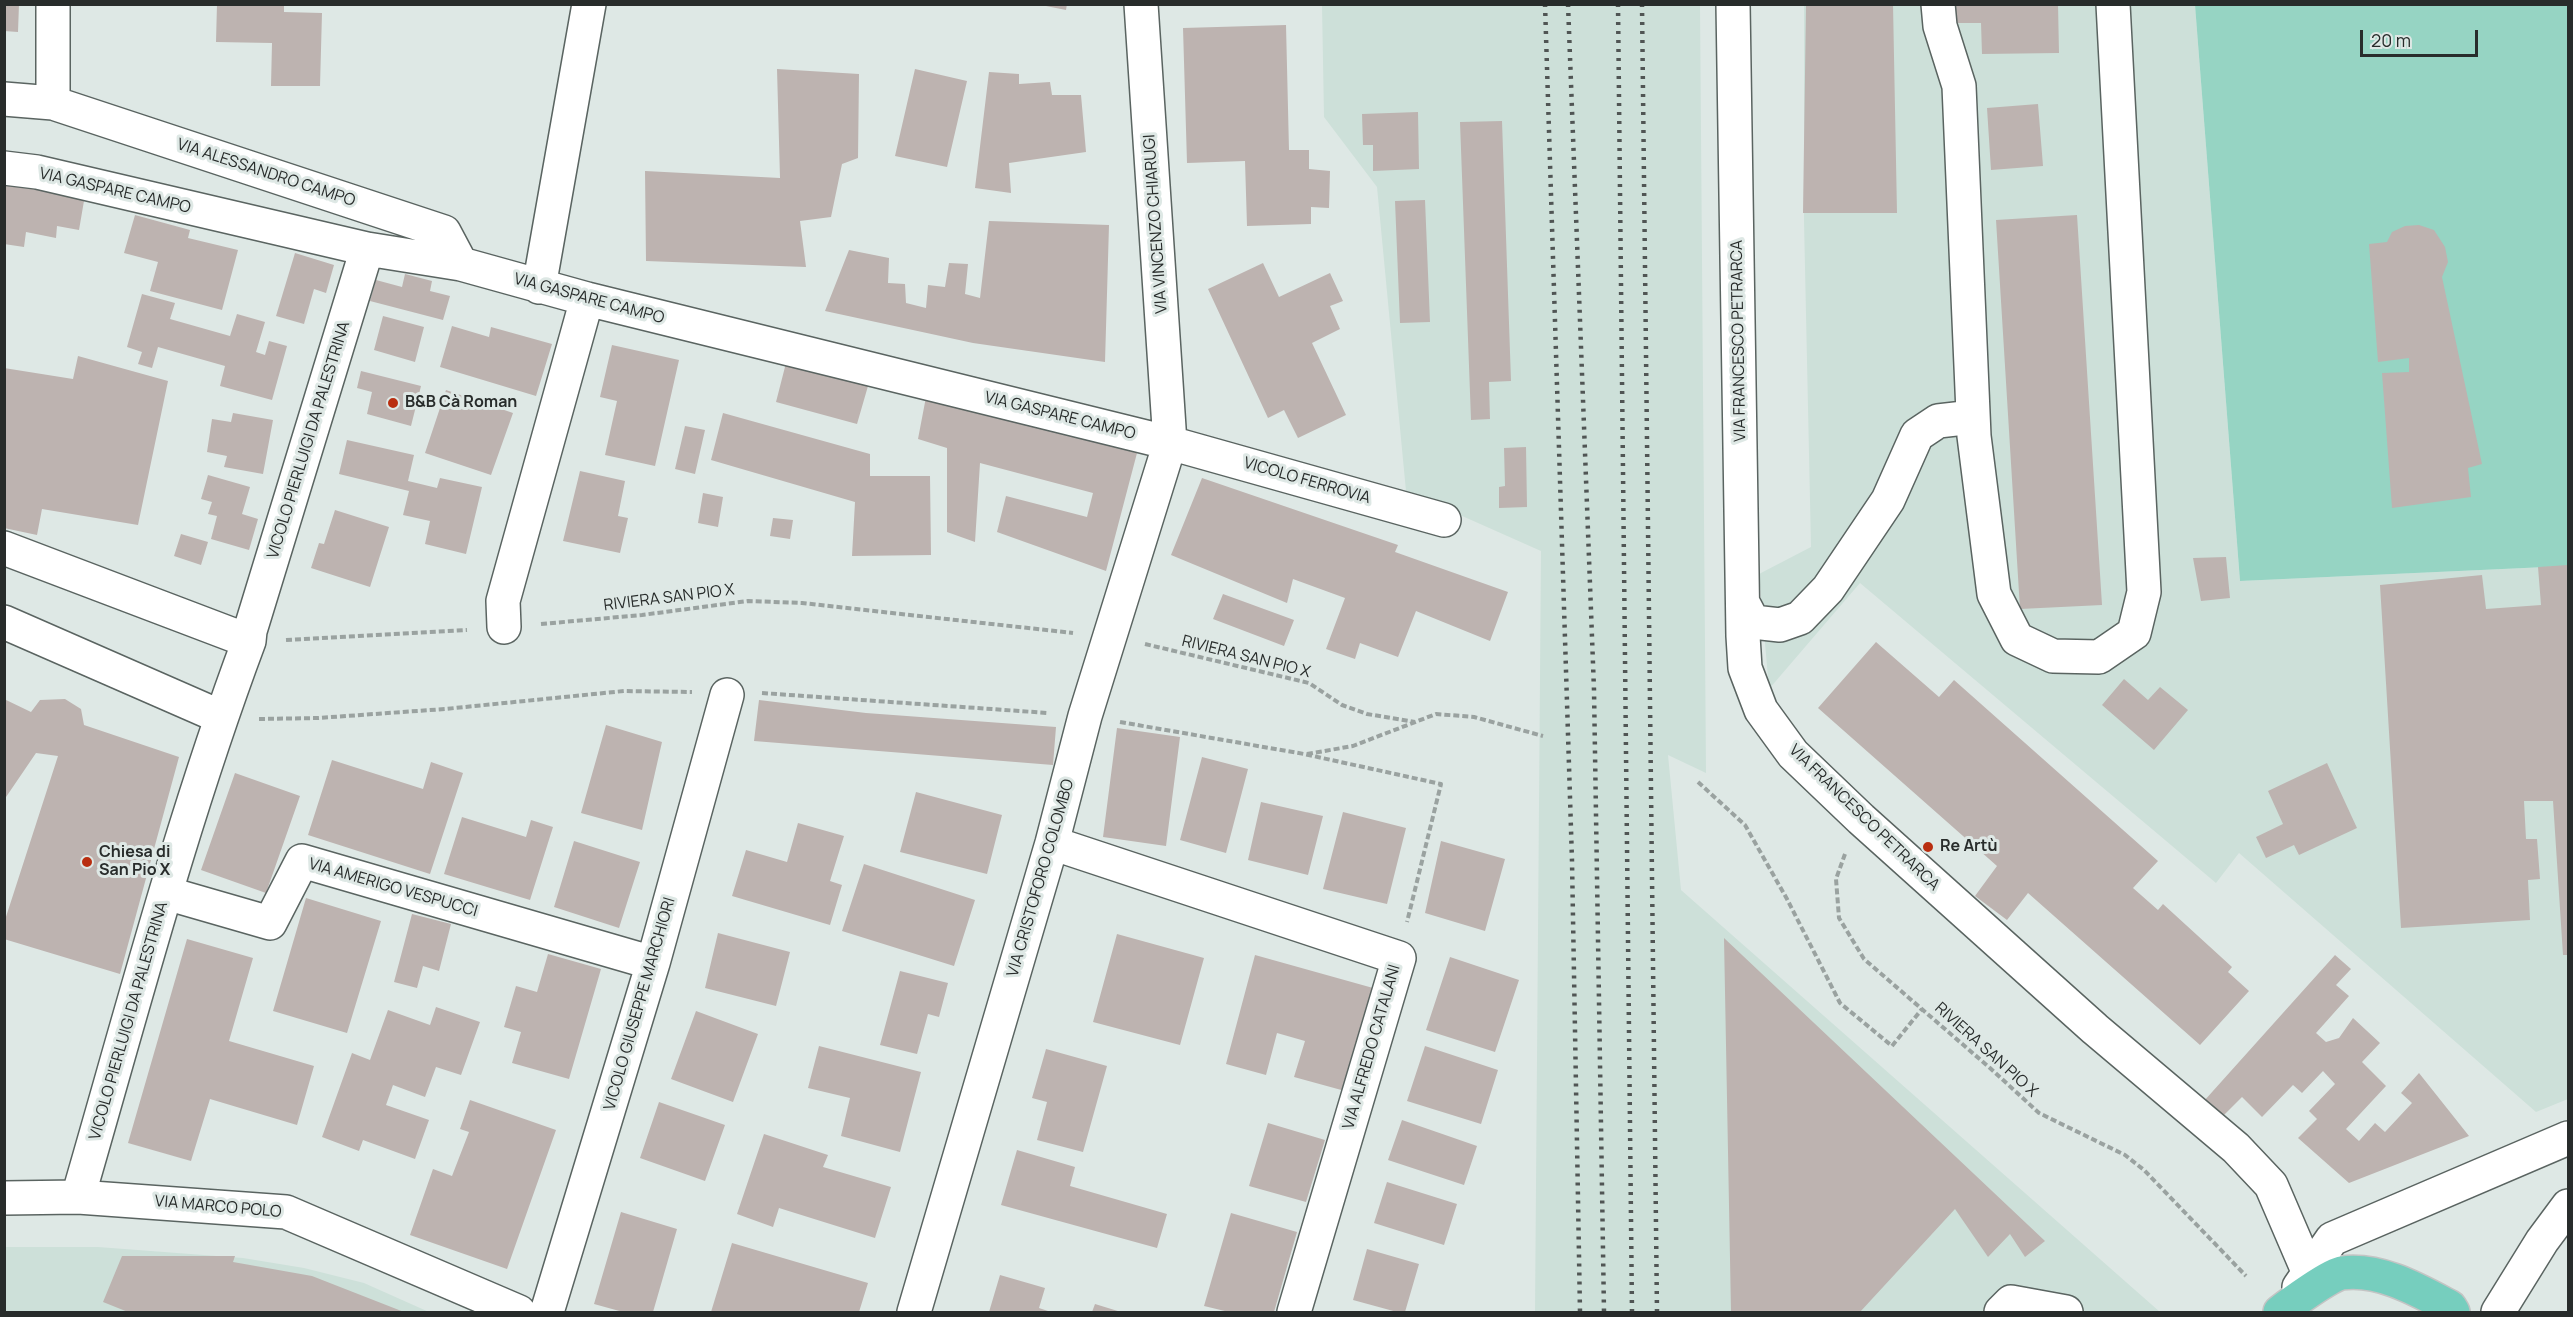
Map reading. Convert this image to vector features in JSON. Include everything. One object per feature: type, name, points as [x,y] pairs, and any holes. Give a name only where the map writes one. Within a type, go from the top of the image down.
[{"type":"main road","points":[[2284,1309],[2340,1273],[2374,1275],[2412,1287],[2450,1307],[2453,1312]]},
{"type":"street","points":[[53,4],[53,103]]},
{"type":"street","points":[[539,287],[590,4]]},
{"type":"street","name":"VIA VINCENZO CHIARUGI","points":[[1141,4],[1170,443]]},
{"type":"street","name":"VIA FRANCESCO PETRARCA","points":[[1733,4],[1744,668],[1761,710],[1793,754],[1861,819],[2095,1029],[2236,1148],[2271,1185],[2308,1271]]},
{"type":"street","points":[[1938,4],[1940,26],[1959,86],[1973,417],[1994,594],[2017,639],[2053,656],[2099,657],[2134,633],[2144,592],[2113,4]]},
{"type":"street","name":"VIA ALESSANDRO CAMPO","points":[[4,99],[53,103],[444,232],[461,264]]},
{"type":"street","name":"VIA GASPARE CAMPO","points":[[4,168],[37,172],[367,249],[461,264],[586,299],[1170,443]]},
{"type":"street","name":"VICOLO PIERLUIGI DA PALESTRINA","points":[[78,1197],[166,892],[221,717],[250,636],[367,249]]},
{"type":"street","points":[[504,627],[503,602],[586,299]]},
{"type":"street","points":[[1743,603],[1753,622],[1780,625],[1800,618],[1828,589],[1888,500],[1917,435],[1938,421],[1973,417]]},
{"type":"street","name":"VICOLO FERROVIA","points":[[1170,443],[1444,519]]},
{"type":"street","name":"VIA CRISTOFORO COLOMBO","points":[[914,1312],[1052,843],[1085,716],[1170,443]]},
{"type":"street","points":[[4,548],[250,636]]},
{"type":"street","points":[[4,622],[221,717]]},
{"type":"street","name":"VICOLO GIUSEPPE MARCHIORI","points":[[547,1312],[653,963],[727,694]]},
{"type":"street","name":"VIA ALFREDO CATALANI","points":[[1052,843],[1398,958],[1294,1312]]},
{"type":"street","name":"VIA AMERIGO VESPUCCI","points":[[166,892],[270,923],[302,861],[653,963]]},
{"type":"street","points":[[2284,1309],[2332,1239],[2568,1138]]},
{"type":"street","name":"VIA MARCO POLO","points":[[4,1198],[78,1197],[286,1212],[519,1312]]},
{"type":"street","points":[[2498,1312],[2542,1241],[2568,1206]]},
{"type":"street","points":[[2001,1312],[2011,1302],[2066,1312]]},
{"type":"path","name":"RIVIERA SAN PIO X","points":[[250,636],[504,627],[642,615],[748,601],[802,603],[1080,633]]},
{"type":"path","name":"RIVIERA SAN PIO X","points":[[1137,642],[1309,683],[1342,705],[1367,714],[1415,722]]},
{"type":"path","points":[[221,717],[318,718],[445,709],[624,691],[758,693],[1085,716]]},
{"type":"path","name":"RIVIERA SAN PIO X","points":[[1304,754],[1353,746],[1436,714],[1474,717],[1544,736]]},
{"type":"path","points":[[1118,722],[1304,754],[1441,784],[1398,958]]},
{"type":"path","name":"RIVIERA SAN PIO X","points":[[1698,782],[1745,825],[1787,899],[1840,1003],[1892,1046],[1922,1009],[2039,1113],[2124,1155],[2145,1170],[2246,1276]]},
{"type":"path","points":[[1861,819],[1836,879],[1839,918],[1864,959],[1922,1009]]},
{"type":"shaded area","points":[[1322,5],[1700,5],[1706,773],[1668,755],[1681,890],[2160,1312],[1535,1312],[1541,551],[1406,491],[1377,187],[1324,117]]},
{"type":"shaded area","points":[[1804,5],[2195,5],[2240,581],[2568,566],[2568,1099],[2536,1112],[2239,853],[2216,883],[1860,583],[1769,689],[1759,574],[1811,547],[1804,221]]},
{"type":"shaded area","points":[[4,1247],[98,1247],[243,1258],[304,1268],[364,1283],[429,1312],[5,1312]]},
{"type":"green space","points":[[2195,5],[2568,5],[2568,566],[2240,581]]},
{"type":"building","points":[[4,4],[19,4],[18,32],[4,31]]},
{"type":"building","points":[[217,4],[284,4],[284,12],[322,13],[320,86],[271,86],[272,43],[216,42]]},
{"type":"building","points":[[1036,4],[1067,4],[1066,10]]},
{"type":"building","points":[[1806,4],[1893,4],[1897,213],[1803,213]]},
{"type":"building","points":[[1948,4],[2058,4],[2059,53],[1982,54],[1981,23],[1948,23]]},
{"type":"building","points":[[1286,25],[1289,150],[1309,150],[1309,169],[1330,171],[1329,208],[1311,207],[1311,224],[1247,226],[1245,161],[1187,163],[1183,28]]},
{"type":"building","points":[[777,69],[859,74],[858,158],[842,164],[831,217],[800,221],[806,267],[646,261],[645,171],[780,178]]},
{"type":"building","points":[[915,69],[967,81],[947,167],[895,156]]},
{"type":"building","points":[[989,72],[1019,74],[1019,84],[1050,82],[1052,95],[1081,95],[1086,152],[1009,163],[1011,193],[975,188]]},
{"type":"building","points":[[2038,104],[2043,166],[1991,170],[1987,108]]},
{"type":"building","points":[[1418,112],[1419,169],[1373,171],[1373,145],[1363,145],[1362,114]]},
{"type":"building","points":[[1502,121],[1511,381],[1489,382],[1490,419],[1471,420],[1460,122]]},
{"type":"building","points":[[4,182],[85,195],[79,230],[57,226],[56,238],[26,232],[24,247],[4,244]]},
{"type":"building","points":[[1425,200],[1430,322],[1400,323],[1395,201]]},
{"type":"building","points":[[135,215],[190,230],[188,238],[238,250],[222,310],[150,291],[158,262],[124,253]]},
{"type":"building","points":[[2077,215],[2102,605],[2020,609],[1996,220]]},
{"type":"building","points":[[989,221],[1109,225],[1105,362],[973,343],[825,311],[849,250],[889,258],[888,283],[905,284],[906,303],[926,308],[928,285],[945,287],[949,263],[968,264],[965,294],[980,298]]},
{"type":"building","points":[[2419,225],[2434,230],[2445,247],[2448,262],[2442,277],[2482,464],[2468,468],[2471,497],[2392,508],[2382,373],[2409,372],[2409,358],[2378,362],[2369,244],[2387,242],[2392,232],[2405,226]]},
{"type":"building","points":[[295,253],[334,265],[326,293],[314,289],[304,324],[276,316]]},
{"type":"building","points":[[1263,263],[1279,297],[1330,273],[1343,301],[1330,306],[1340,329],[1312,343],[1346,415],[1298,438],[1284,410],[1268,418],[1208,289]]},
{"type":"building","points":[[405,274],[432,281],[430,291],[450,296],[443,320],[370,301],[376,280],[402,287]]},
{"type":"building","points":[[142,294],[175,303],[170,319],[230,336],[237,314],[265,322],[256,352],[265,355],[269,341],[287,346],[272,400],[220,386],[225,366],[158,347],[152,368],[138,364],[142,352],[127,347]]},
{"type":"building","points":[[383,316],[424,327],[415,362],[374,350]]},
{"type":"building","points":[[452,326],[489,337],[491,327],[552,344],[536,396],[440,367]]},
{"type":"building","points":[[612,345],[679,360],[655,466],[605,455],[617,401],[600,397]]},
{"type":"building","points":[[78,356],[168,381],[138,525],[42,509],[37,535],[4,528],[4,368],[73,379]]},
{"type":"building","points":[[786,363],[868,386],[857,424],[776,402]]},
{"type":"building","name":"B&B Cà Roman","points":[[361,371],[421,386],[411,426],[367,414],[372,392],[357,388]]},
{"type":"building","points":[[446,390],[513,413],[491,475],[425,453]]},
{"type":"building","points":[[926,397],[1137,453],[1106,571],[997,532],[1006,496],[1087,517],[1093,493],[980,463],[975,542],[947,532],[947,448],[918,439]]},
{"type":"building","points":[[233,413],[273,420],[263,474],[224,467],[227,456],[207,452],[212,419],[231,422]]},
{"type":"building","points":[[723,413],[870,454],[870,476],[930,476],[931,555],[852,556],[855,502],[711,460]]},
{"type":"building","points":[[685,426],[705,430],[695,474],[675,469]]},
{"type":"building","points":[[347,440],[414,455],[408,481],[437,488],[440,478],[482,487],[466,554],[425,544],[430,521],[403,515],[409,491],[339,474]]},
{"type":"building","points":[[1526,447],[1527,507],[1499,508],[1499,487],[1505,486],[1504,448]]},
{"type":"building","points":[[580,471],[625,481],[618,516],[628,518],[620,553],[563,541]]},
{"type":"building","points":[[208,475],[250,487],[242,514],[258,519],[249,550],[211,539],[217,516],[208,514],[212,502],[201,499]]},
{"type":"building","points":[[1202,478],[1398,545],[1395,552],[1508,592],[1490,641],[1416,611],[1398,657],[1360,643],[1355,659],[1326,649],[1345,598],[1293,579],[1287,603],[1171,555]]},
{"type":"building","points":[[703,493],[723,497],[718,527],[698,523]]},
{"type":"building","points":[[335,510],[389,527],[370,587],[311,568],[319,543],[324,544]]},
{"type":"building","points":[[773,518],[793,520],[790,539],[770,536]]},
{"type":"building","points":[[181,534],[208,542],[201,565],[174,556]]},
{"type":"building","points":[[2226,557],[2230,598],[2201,601],[2193,558]]},
{"type":"building","points":[[2568,565],[2568,955],[2563,955],[2553,801],[2524,801],[2526,839],[2537,839],[2540,879],[2528,880],[2530,920],[2401,928],[2380,585],[2482,575],[2486,609],[2541,605],[2538,567]]},
{"type":"building","points":[[1223,594],[1294,620],[1284,646],[1213,619]]},
{"type":"building","points":[[1876,642],[1939,697],[1954,680],[2158,861],[2133,888],[2158,910],[2163,904],[2232,967],[2228,972],[2249,991],[2200,1045],[2028,893],[2007,920],[1975,896],[1997,866],[1818,708]]},
{"type":"building","points":[[2124,679],[2148,700],[2160,687],[2188,710],[2154,750],[2102,705]]},
{"type":"building","name":"Chiesa di San Pio X","points":[[4,699],[31,712],[40,700],[65,699],[81,709],[84,725],[179,757],[120,974],[4,939],[4,923],[58,756],[36,753],[4,800]]},
{"type":"building","points":[[759,700],[866,713],[1056,727],[1053,765],[754,741]]},
{"type":"building","points":[[606,725],[662,742],[642,830],[581,813]]},
{"type":"building","points":[[1117,728],[1180,737],[1166,846],[1103,837]]},
{"type":"building","points":[[1202,757],[1248,769],[1226,853],[1180,840]]},
{"type":"building","points":[[332,760],[423,789],[431,762],[463,773],[430,874],[308,835]]},
{"type":"building","points":[[2327,763],[2357,828],[2299,855],[2294,845],[2266,858],[2256,837],[2283,824],[2268,791]]},
{"type":"building","points":[[235,773],[300,796],[266,893],[201,870]]},
{"type":"building","points":[[916,792],[1002,815],[987,874],[900,852]]},
{"type":"building","points":[[1261,802],[1323,816],[1308,875],[1248,860]]},
{"type":"building","points":[[1343,812],[1406,828],[1387,904],[1323,889]]},
{"type":"building","points":[[462,817],[526,837],[531,820],[553,827],[530,900],[444,874]]},
{"type":"building","points":[[798,823],[844,836],[830,881],[842,885],[830,925],[732,896],[746,850],[787,862]]},
{"type":"building","points":[[574,841],[640,862],[619,928],[554,907]]},
{"type":"building","points":[[1441,841],[1505,859],[1485,931],[1425,913]]},
{"type":"building","points":[[864,864],[975,900],[954,966],[842,931]]},
{"type":"building","points":[[306,898],[381,921],[347,1033],[273,1011]]},
{"type":"building","points":[[412,914],[451,924],[439,971],[423,966],[417,988],[394,982]]},
{"type":"building","points":[[718,933],[790,952],[776,1006],[705,988]]},
{"type":"building","points":[[1117,934],[1204,958],[1180,1045],[1093,1022]]},
{"type":"building","points":[[1724,938],[2045,1241],[2025,1257],[2010,1234],[1988,1257],[1955,1209],[1860,1312],[1731,1312]]},
{"type":"building","points":[[187,939],[253,958],[229,1041],[314,1066],[297,1125],[210,1099],[191,1161],[128,1143]]},
{"type":"building","points":[[548,954],[601,969],[569,1079],[512,1063],[521,1032],[504,1027],[516,986],[537,992]]},
{"type":"building","points":[[1255,955],[1373,988],[1345,1091],[1294,1077],[1305,1041],[1277,1033],[1266,1075],[1226,1064]]},
{"type":"building","points":[[2335,955],[2351,969],[2336,985],[2349,996],[2316,1033],[2326,1042],[2339,1038],[2353,1018],[2380,1043],[2362,1062],[2386,1086],[2346,1129],[2359,1141],[2375,1123],[2385,1132],[2412,1103],[2401,1093],[2419,1073],[2469,1136],[2349,1183],[2298,1138],[2317,1119],[2309,1111],[2335,1084],[2323,1071],[2302,1093],[2293,1085],[2262,1117],[2242,1097],[2222,1117],[2204,1101]]},
{"type":"building","points":[[1450,957],[1519,980],[1495,1052],[1426,1030]]},
{"type":"building","points":[[900,971],[948,983],[939,1017],[928,1014],[917,1054],[880,1045]]},
{"type":"building","points":[[436,1007],[480,1022],[461,1075],[436,1067],[425,1097],[393,1085],[386,1105],[429,1120],[415,1159],[363,1140],[359,1151],[322,1137],[352,1053],[370,1060],[388,1010],[430,1025]]},
{"type":"building","points":[[696,1011],[758,1034],[733,1102],[671,1079]]},
{"type":"building","points":[[819,1046],[921,1072],[900,1152],[841,1136],[850,1098],[808,1088]]},
{"type":"building","points":[[1425,1046],[1498,1070],[1481,1124],[1407,1101]]},
{"type":"building","points":[[1046,1049],[1107,1066],[1083,1152],[1037,1140],[1047,1102],[1032,1098]]},
{"type":"building","points":[[470,1100],[556,1130],[507,1269],[410,1235],[433,1169],[452,1176],[469,1132],[460,1129]]},
{"type":"building","points":[[659,1102],[725,1125],[705,1181],[640,1158]]},
{"type":"building","points":[[1402,1120],[1477,1146],[1464,1185],[1388,1160]]},
{"type":"building","points":[[1268,1123],[1325,1140],[1306,1202],[1249,1186]]},
{"type":"building","points":[[764,1134],[828,1155],[823,1167],[891,1187],[875,1238],[779,1208],[773,1227],[737,1214]]},
{"type":"building","points":[[1017,1150],[1075,1167],[1070,1186],[1167,1214],[1157,1248],[1001,1205]]},
{"type":"building","points":[[1387,1182],[1457,1204],[1444,1245],[1374,1223]]},
{"type":"building","points":[[621,1212],[677,1229],[653,1312],[623,1312],[594,1304]]},
{"type":"building","points":[[1231,1213],[1297,1232],[1274,1312],[1229,1312],[1204,1306]]},
{"type":"building","points":[[732,1243],[868,1283],[859,1312],[711,1312]]},
{"type":"building","points":[[1367,1249],[1419,1264],[1405,1312],[1353,1300]]},
{"type":"building","points":[[122,1256],[235,1256],[233,1262],[312,1276],[404,1312],[128,1312],[103,1302]]},
{"type":"building","points":[[1000,1275],[1045,1288],[1039,1308],[1051,1312],[989,1312]]},
{"type":"building","points":[[1095,1304],[1121,1312],[1092,1312]]},
{"type":"railway","points":[[1545,4],[1572,861],[1580,1312]]},
{"type":"railway","points":[[1568,4],[1594,690],[1604,1312]]},
{"type":"railway","points":[[1618,4],[1632,1312]]},
{"type":"railway","points":[[1642,4],[1657,1312]]},
{"type":"place","name":"B&B Cà Roman","points":[[393,403]]},
{"type":"place","name":"Re Artù","points":[[1928,847]]},
{"type":"place","name":"Chiesa di San Pio X","points":[[87,862]]}]
